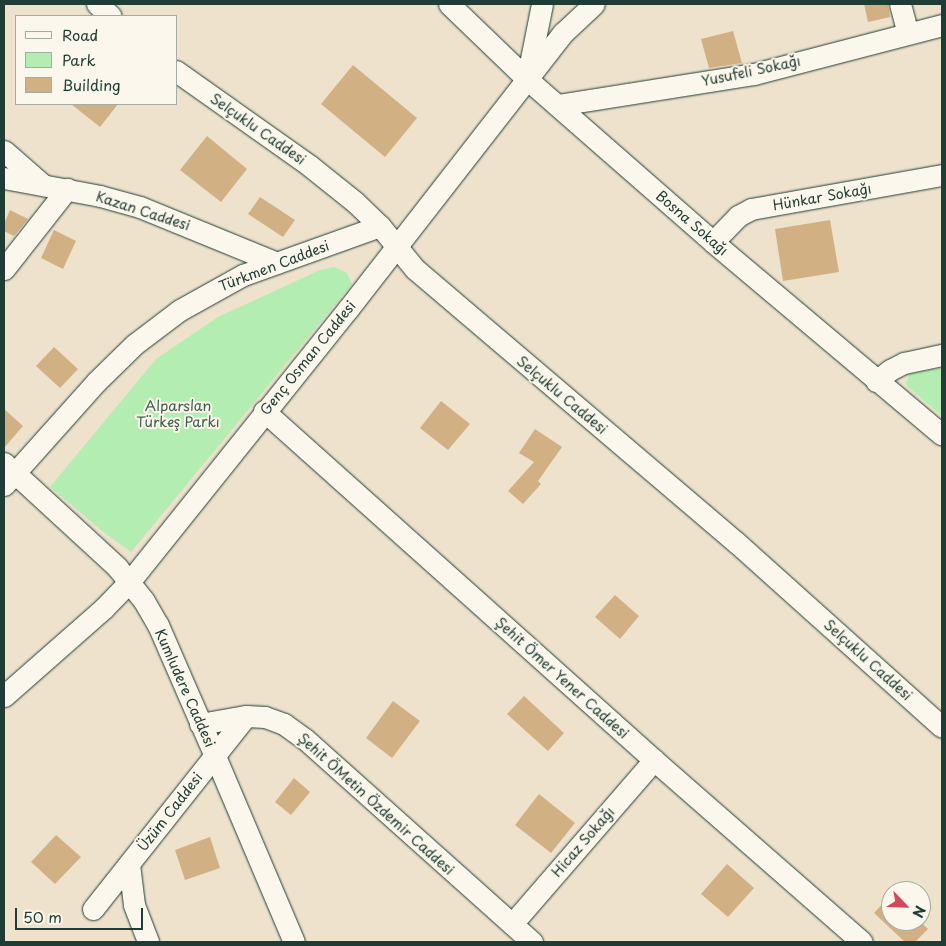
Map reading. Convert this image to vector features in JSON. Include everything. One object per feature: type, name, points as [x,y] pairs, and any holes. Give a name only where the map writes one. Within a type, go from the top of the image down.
[{"type":"street","points":[[97,4],[110,15]]},
{"type":"street","name":"Bosna Sokağı","points":[[449,4],[527,79],[714,242],[942,435]]},
{"type":"street","points":[[527,79],[542,4]]},
{"type":"street","name":"Genç Osman Caddesi","points":[[4,696],[91,620],[130,581],[396,248],[563,33],[594,4]]},
{"type":"street","points":[[900,4],[908,33]]},
{"type":"street","name":"Yusufeli Sokağı","points":[[558,105],[754,74],[942,25]]},
{"type":"street","name":"Selçuklu Caddesi","points":[[178,72],[310,166],[355,202],[380,226],[415,269],[436,288],[737,543],[942,728]]},
{"type":"street","points":[[4,151],[44,185]]},
{"type":"street","name":"Hünkar Sokağı","points":[[714,242],[738,216],[751,209],[942,175]]},
{"type":"street","name":"Kazan Caddesi","points":[[4,178],[67,189],[140,207],[277,263]]},
{"type":"street","points":[[4,269],[67,189]]},
{"type":"street","name":"Türkmen Caddesi","points":[[8,474],[135,344],[180,310],[244,275],[380,226]]},
{"type":"street","points":[[876,380],[904,363],[942,355]]},
{"type":"street","name":"Şehit Ömer Yener Caddesi","points":[[264,411],[654,760],[862,942]]},
{"type":"street","name":"Kumludere Caddesi","points":[[8,474],[130,581],[158,625],[200,724],[216,756],[294,942]]},
{"type":"street","name":"Şehit ÖMetin Özdemir Caddesi","points":[[200,724],[246,716],[265,717],[284,724],[305,739],[532,942]]},
{"type":"street","name":"Üzüm Caddesi","points":[[94,909],[246,716]]},
{"type":"street","name":"Hicaz Sokağı","points":[[512,924],[654,760]]},
{"type":"street","points":[[129,864],[134,905],[148,942]]},
{"type":"green space","name":"Alparslan Türkeş Parkı","points":[[334,267],[347,273],[352,284],[131,552],[106,534],[50,487],[156,359],[218,317],[320,270]]},
{"type":"green space","points":[[942,368],[942,416],[908,387],[906,383],[910,374]]},
{"type":"building","points":[[864,4],[888,4],[890,17],[868,22]]},
{"type":"building","points":[[733,31],[742,63],[709,68],[701,39]]},
{"type":"building","points":[[353,65],[417,118],[385,157],[321,104]]},
{"type":"building","points":[[72,105],[117,105],[100,127]]},
{"type":"building","points":[[207,136],[247,169],[221,202],[180,170]]},
{"type":"building","points":[[260,197],[295,220],[283,237],[248,214]]},
{"type":"building","points":[[10,210],[28,219],[14,236],[4,231],[4,224]]},
{"type":"building","points":[[830,220],[839,272],[783,281],[775,229]]},
{"type":"building","points":[[54,230],[76,241],[63,269],[41,258]]},
{"type":"building","points":[[54,347],[78,369],[60,388],[36,366]]},
{"type":"building","points":[[441,401],[470,424],[448,450],[420,428]]},
{"type":"building","points":[[4,409],[23,426],[4,448]]},
{"type":"building","points":[[535,429],[562,447],[538,481],[541,484],[523,504],[508,491],[534,462],[519,453]]},
{"type":"building","points":[[615,595],[639,616],[620,639],[595,617]]},
{"type":"building","points":[[524,696],[564,733],[548,751],[507,714]]},
{"type":"building","points":[[393,701],[420,721],[392,758],[366,738]]},
{"type":"building","points":[[294,778],[310,792],[291,815],[275,802]]},
{"type":"building","points":[[539,794],[575,823],[551,853],[515,825]]},
{"type":"building","points":[[56,835],[81,857],[55,884],[31,862]]},
{"type":"building","points":[[210,837],[220,868],[185,880],[175,850]]},
{"type":"building","points":[[727,864],[754,888],[728,917],[701,894]]},
{"type":"building","points":[[881,906],[881,920],[874,913]]},
{"type":"building","points":[[893,931],[926,931],[915,942],[905,942]]}]
